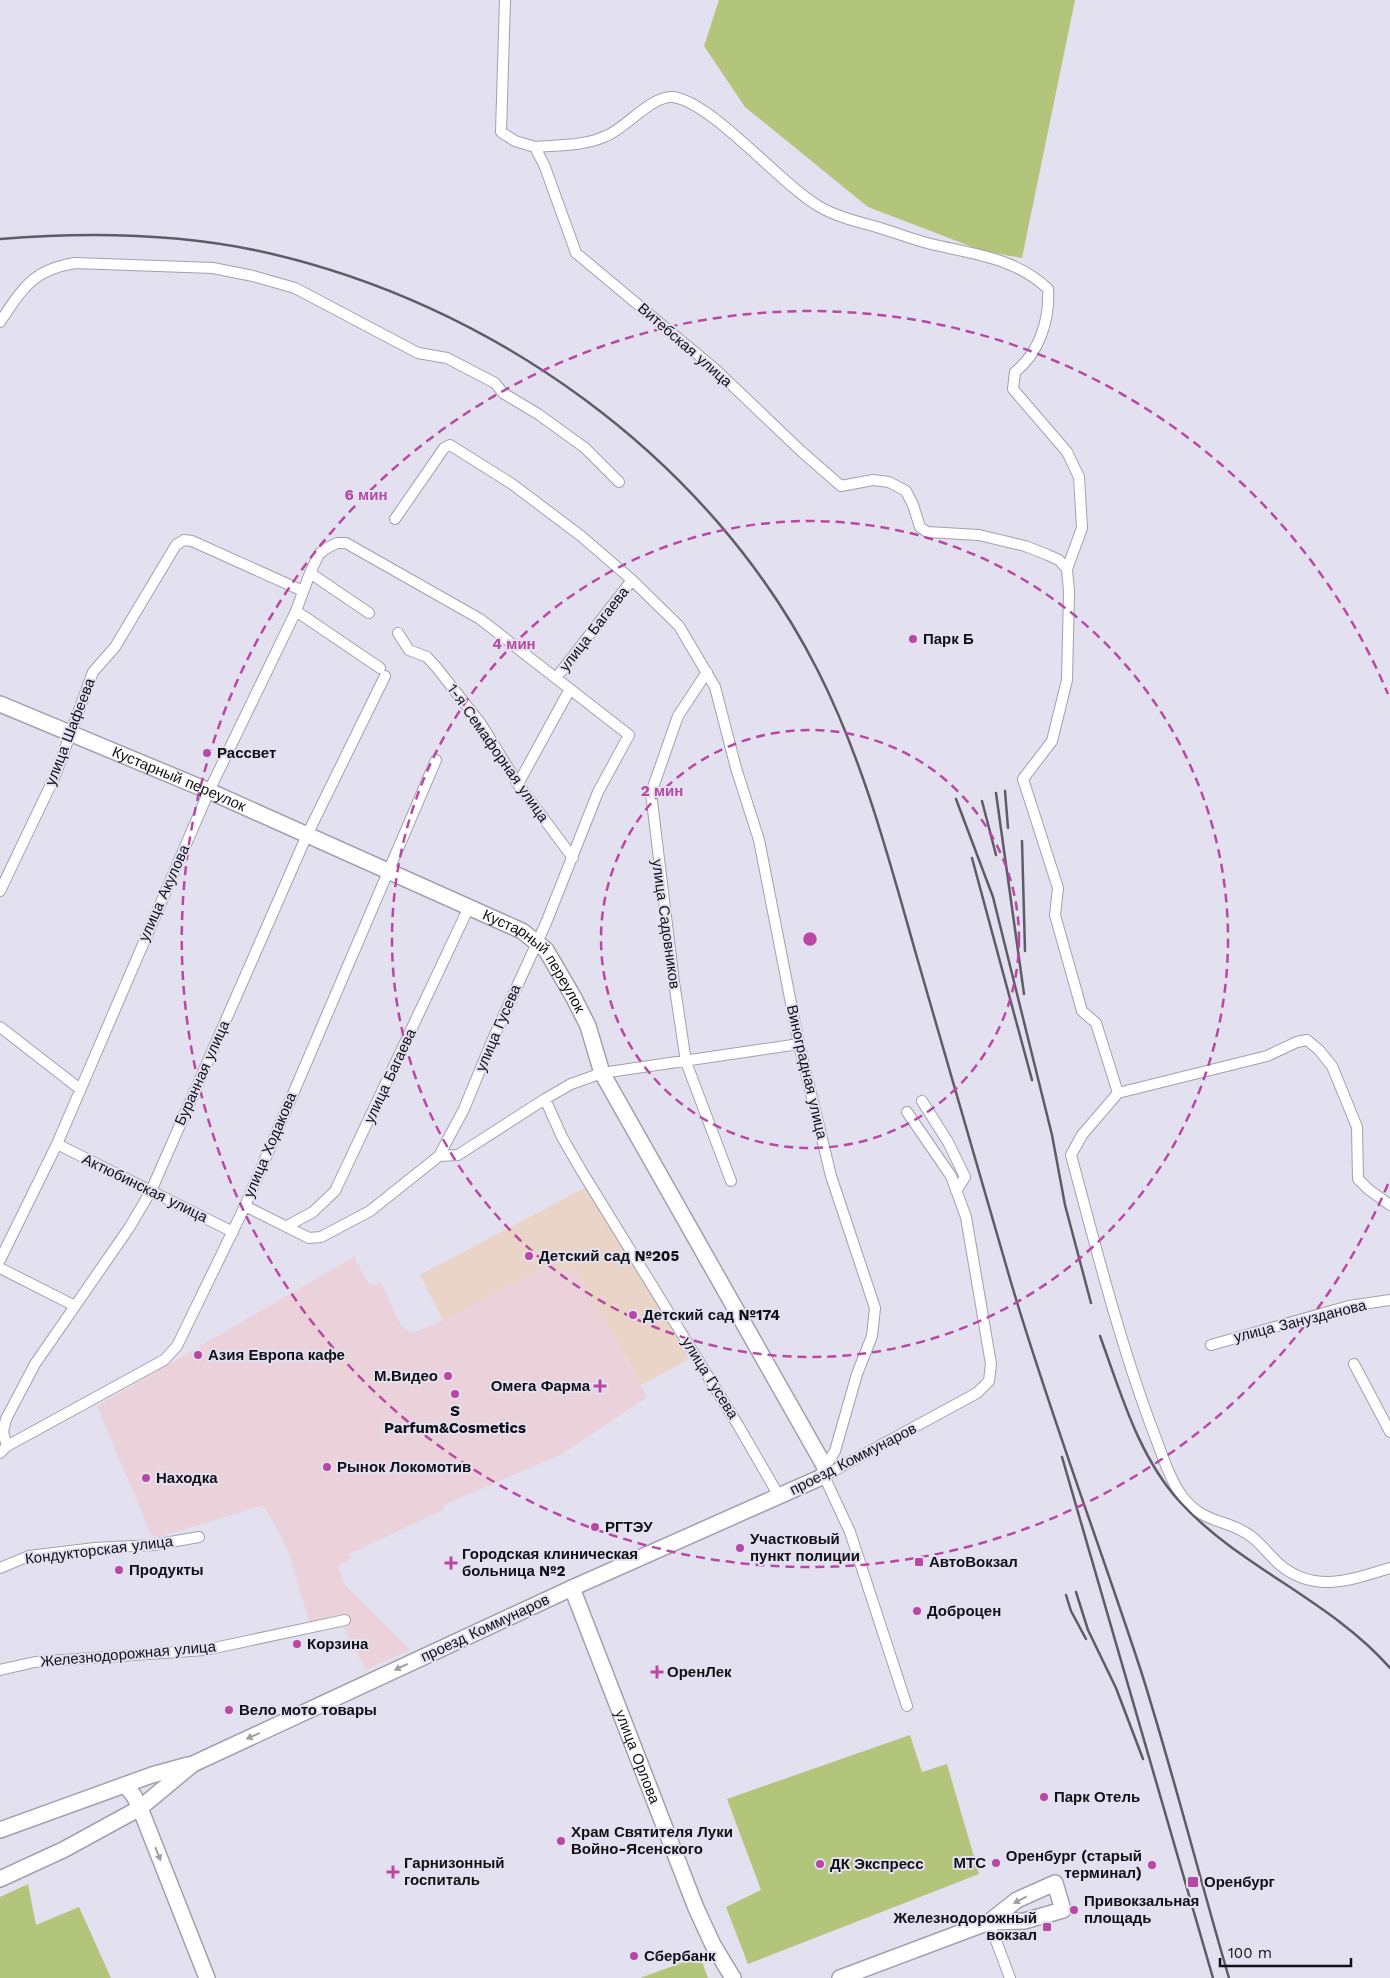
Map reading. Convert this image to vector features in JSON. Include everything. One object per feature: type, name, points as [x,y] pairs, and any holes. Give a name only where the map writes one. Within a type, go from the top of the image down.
[{"type":"street","points":[[505,0],[500,132],[515,140],[535,147],[589,142],[606,136],[628,123],[657,99],[672,97],[688,102],[706,113],[795,190],[820,207],[843,218],[929,244],[1005,261],[1017,266],[1022,272],[1048,289],[1049,303],[1039,344],[1028,362],[1015,372],[1013,389],[1067,452],[1079,477],[1082,528],[1067,569],[1069,592],[1067,680],[1052,741],[1023,779],[1058,888],[1055,915],[1082,1011],[1096,1023],[1118,1093]]},
{"type":"street","name":"Витебская улица","points":[[535,147],[545,167],[576,252],[715,369],[829,477],[841,486],[873,480],[889,482],[906,491],[920,527],[927,532],[979,535],[1025,546],[1059,560],[1067,569]]},
{"type":"street","points":[[0,322],[34,277],[53,266],[75,263],[213,268],[253,276],[295,288],[418,353],[448,358],[495,383],[502,393],[538,414],[585,448],[619,482]]},
{"type":"street","name":"Виноградная улица","points":[[395,519],[444,448],[450,445],[512,484],[581,536],[632,580],[679,626],[715,688],[736,768],[759,840],[800,1044],[831,1176],[876,1308],[872,1336],[857,1374],[835,1451],[824,1471]]},
{"type":"street","name":"улица Шафеева","points":[[0,891],[55,776],[69,733],[93,672],[115,646],[176,545],[184,540],[192,541],[303,591]]},
{"type":"street","name":"улица Акулова","points":[[0,1260],[57,1144],[209,791],[296,611],[319,554],[337,543],[346,543],[480,619],[556,678]]},
{"type":"street","points":[[310,573],[369,613]]},
{"type":"street","name":"улица Багаева","points":[[556,678],[632,580]]},
{"type":"street","name":"Буранная улица","points":[[4,1449],[3,1432],[6,1419],[35,1364],[151,1191],[307,835],[382,672],[296,611]]},
{"type":"street","name":"1-я Семафорная улица","points":[[398,633],[410,650],[427,657],[481,724],[518,784],[573,858]]},
{"type":"street","name":"улица Садовников","points":[[706,672],[678,716],[651,793],[671,962],[686,1062],[731,1181]]},
{"type":"street","points":[[556,678],[570,689]]},
{"type":"street","name":"улица Багаева","points":[[518,784],[570,689]]},
{"type":"street","name":"улица Гусева","points":[[289,1225],[309,1238],[321,1238],[370,1210],[439,1156],[464,1110],[492,1041],[538,942],[598,792],[629,735],[570,689]]},
{"type":"street","name":"Кустарный переулок","points":[[0,704],[209,791],[522,930],[538,942],[546,950],[588,1026],[602,1073],[824,1471]]},
{"type":"street","name":"улица Ходакова","points":[[4,1449],[164,1360],[177,1346],[245,1206],[386,871],[436,760]]},
{"type":"street","name":"улица Багаева","points":[[289,1225],[313,1212],[335,1191],[468,907]]},
{"type":"street","points":[[0,1027],[80,1089]]},
{"type":"street","points":[[1390,1205],[1358,1179],[1357,1127],[1332,1066],[1319,1050],[1307,1040],[1297,1042],[1268,1056],[1118,1093],[1082,1134],[1070,1155],[1139,1394],[1163,1456],[1182,1495],[1203,1516],[1236,1528],[1252,1537],[1281,1565],[1312,1580],[1324,1584],[1390,1568]]},
{"type":"street","points":[[439,1156],[458,1155],[571,1084],[602,1073],[800,1044]]},
{"type":"street","name":"улица Гусева","points":[[545,1099],[562,1137],[581,1170],[738,1425],[778,1496]]},
{"type":"street","points":[[922,1101],[948,1142],[965,1178],[956,1191]]},
{"type":"street","points":[[907,1112],[951,1176],[956,1191]]},
{"type":"street","name":"Актюбинская улица","points":[[57,1144],[233,1232]]},
{"type":"street","name":"проезд Коммунаров","points":[[0,1830],[192,1764],[572,1588],[778,1496],[824,1471],[962,1403],[977,1393],[989,1381],[991,1364],[967,1227],[956,1191]]},
{"type":"street","points":[[245,1206],[289,1225]]},
{"type":"street","points":[[0,1268],[75,1306]]},
{"type":"street","name":"улица Занузданова","points":[[1211,1345],[1349,1306],[1390,1300]]},
{"type":"street","points":[[1354,1364],[1390,1432]]},
{"type":"street","points":[[824,1471],[850,1532],[907,1706]]},
{"type":"street","name":"Кондукторская улица","points":[[0,1568],[29,1556],[95,1548],[153,1545],[199,1536]]},
{"type":"street","name":"улица Орлова","points":[[572,1588],[699,1914],[713,1945],[733,1978]]},
{"type":"street","name":"Железнодорожная улица","points":[[0,1670],[35,1662],[205,1650],[345,1620]]},
{"type":"street","name":"проезд Коммунаров","points":[[0,1880],[63,1850],[140,1808],[192,1764]]},
{"type":"street","points":[[126,1786],[140,1808],[208,1978]]},
{"type":"street","points":[[840,1978],[989,1922],[1010,1978]]},
{"type":"shaded area","name":"Детский сад №205","points":[[588,1186],[689,1359],[641,1385],[577,1271],[545,1268],[443,1320],[420,1275]]},
{"type":"shaded area","name":"Рынок Локомотив","points":[[354,1257],[369,1284],[374,1286],[381,1283],[401,1326],[413,1333],[443,1320],[545,1268],[577,1271],[647,1397],[562,1454],[443,1505],[445,1509],[349,1554],[351,1559],[337,1566],[346,1586],[410,1650],[366,1670],[344,1628],[316,1631],[310,1624],[287,1548],[264,1505],[159,1537],[152,1537],[97,1406]]},
{"type":"green space","points":[[719,0],[1075,0],[1022,258],[983,251],[868,207],[745,107],[704,46]]},
{"type":"green space","points":[[910,1735],[922,1772],[947,1764],[979,1874],[748,1964],[726,1907],[761,1890],[727,1799]]},
{"type":"green space","points":[[28,1884],[36,1925],[79,1907],[111,1978],[0,1978],[0,1897]]},
{"type":"green space","points":[[700,1956],[708,1978],[640,1978]]},
{"type":"railway","points":[[0,239],[98,235],[163,237],[227,245],[259,251],[345,275],[429,308],[509,349],[585,400],[655,457],[718,522],[772,594],[818,671],[849,741],[875,813],[1010,1279],[1041,1378],[1141,1671],[1229,1978]]},
{"type":"railway","points":[[1005,791],[1008,828]]},
{"type":"railway","points":[[996,793],[1024,994]]},
{"type":"railway","points":[[956,799],[993,897],[1052,1135],[1065,1205],[1091,1303]]},
{"type":"railway","points":[[982,801],[996,855]]},
{"type":"railway","points":[[1022,841],[1025,951]]},
{"type":"railway","points":[[972,858],[1032,1080]]},
{"type":"railway","points":[[1100,1336],[1123,1401],[1142,1444],[1165,1484],[1180,1502],[1203,1525],[1229,1546],[1341,1623],[1367,1644],[1390,1668]]},
{"type":"railway","points":[[1062,1457],[1213,1978]]},
{"type":"railway","points":[[1076,1592],[1088,1630],[1116,1688],[1143,1759]]},
{"type":"railway","points":[[1066,1595],[1071,1611],[1086,1639]]},
{"type":"place","name":"Парк Б","points":[[913,639]]},
{"type":"place","name":"Рассвет","points":[[207,753]]},
{"type":"place","name":"Детский сад №205","points":[[529,1256]]},
{"type":"place","name":"Детский сад №174","points":[[633,1315]]},
{"type":"place","name":"Азия Европа кафе","points":[[198,1355]]},
{"type":"place","name":"М.Видео","points":[[448,1376]]},
{"type":"place","name":"Омега Фарма","points":[[600,1386]]},
{"type":"place","name":"S Parfum&Cosmetics","points":[[455,1394]]},
{"type":"place","name":"Рынок Локомотив","points":[[327,1467]]},
{"type":"place","name":"Находка","points":[[146,1478]]},
{"type":"place","name":"РГТЭУ","points":[[595,1527]]},
{"type":"place","name":"Участковый пункт полиции","points":[[740,1548]]},
{"type":"place","name":"АвтоВокзал","points":[[919,1562]]},
{"type":"place","name":"Городская клиническая больница №2","points":[[451,1563]]},
{"type":"place","name":"Продукты","points":[[119,1570]]},
{"type":"place","name":"Доброцен","points":[[917,1611]]},
{"type":"place","name":"Корзина","points":[[297,1644]]},
{"type":"place","name":"ОренЛек","points":[[657,1672]]},
{"type":"place","name":"Вело мото товары","points":[[229,1710]]},
{"type":"place","name":"Парк Отель","points":[[1044,1797]]},
{"type":"place","name":"Храм Святителя Луки Войно-Ясенского","points":[[561,1841]]},
{"type":"place","name":"МТС","points":[[996,1863]]},
{"type":"place","name":"ДК Экспресс","points":[[820,1864]]},
{"type":"place","name":"Оренбург (старый терминал)","points":[[1152,1865]]},
{"type":"place","name":"Гарнизонный госпиталь","points":[[393,1872]]},
{"type":"place","name":"Оренбург","points":[[1193,1882]]},
{"type":"place","name":"Привокзальная площадь","points":[[1074,1910]]},
{"type":"place","name":"Железнодорожный вокзал","points":[[1047,1927]]},
{"type":"place","name":"Сбербанк","points":[[634,1956]]}]
